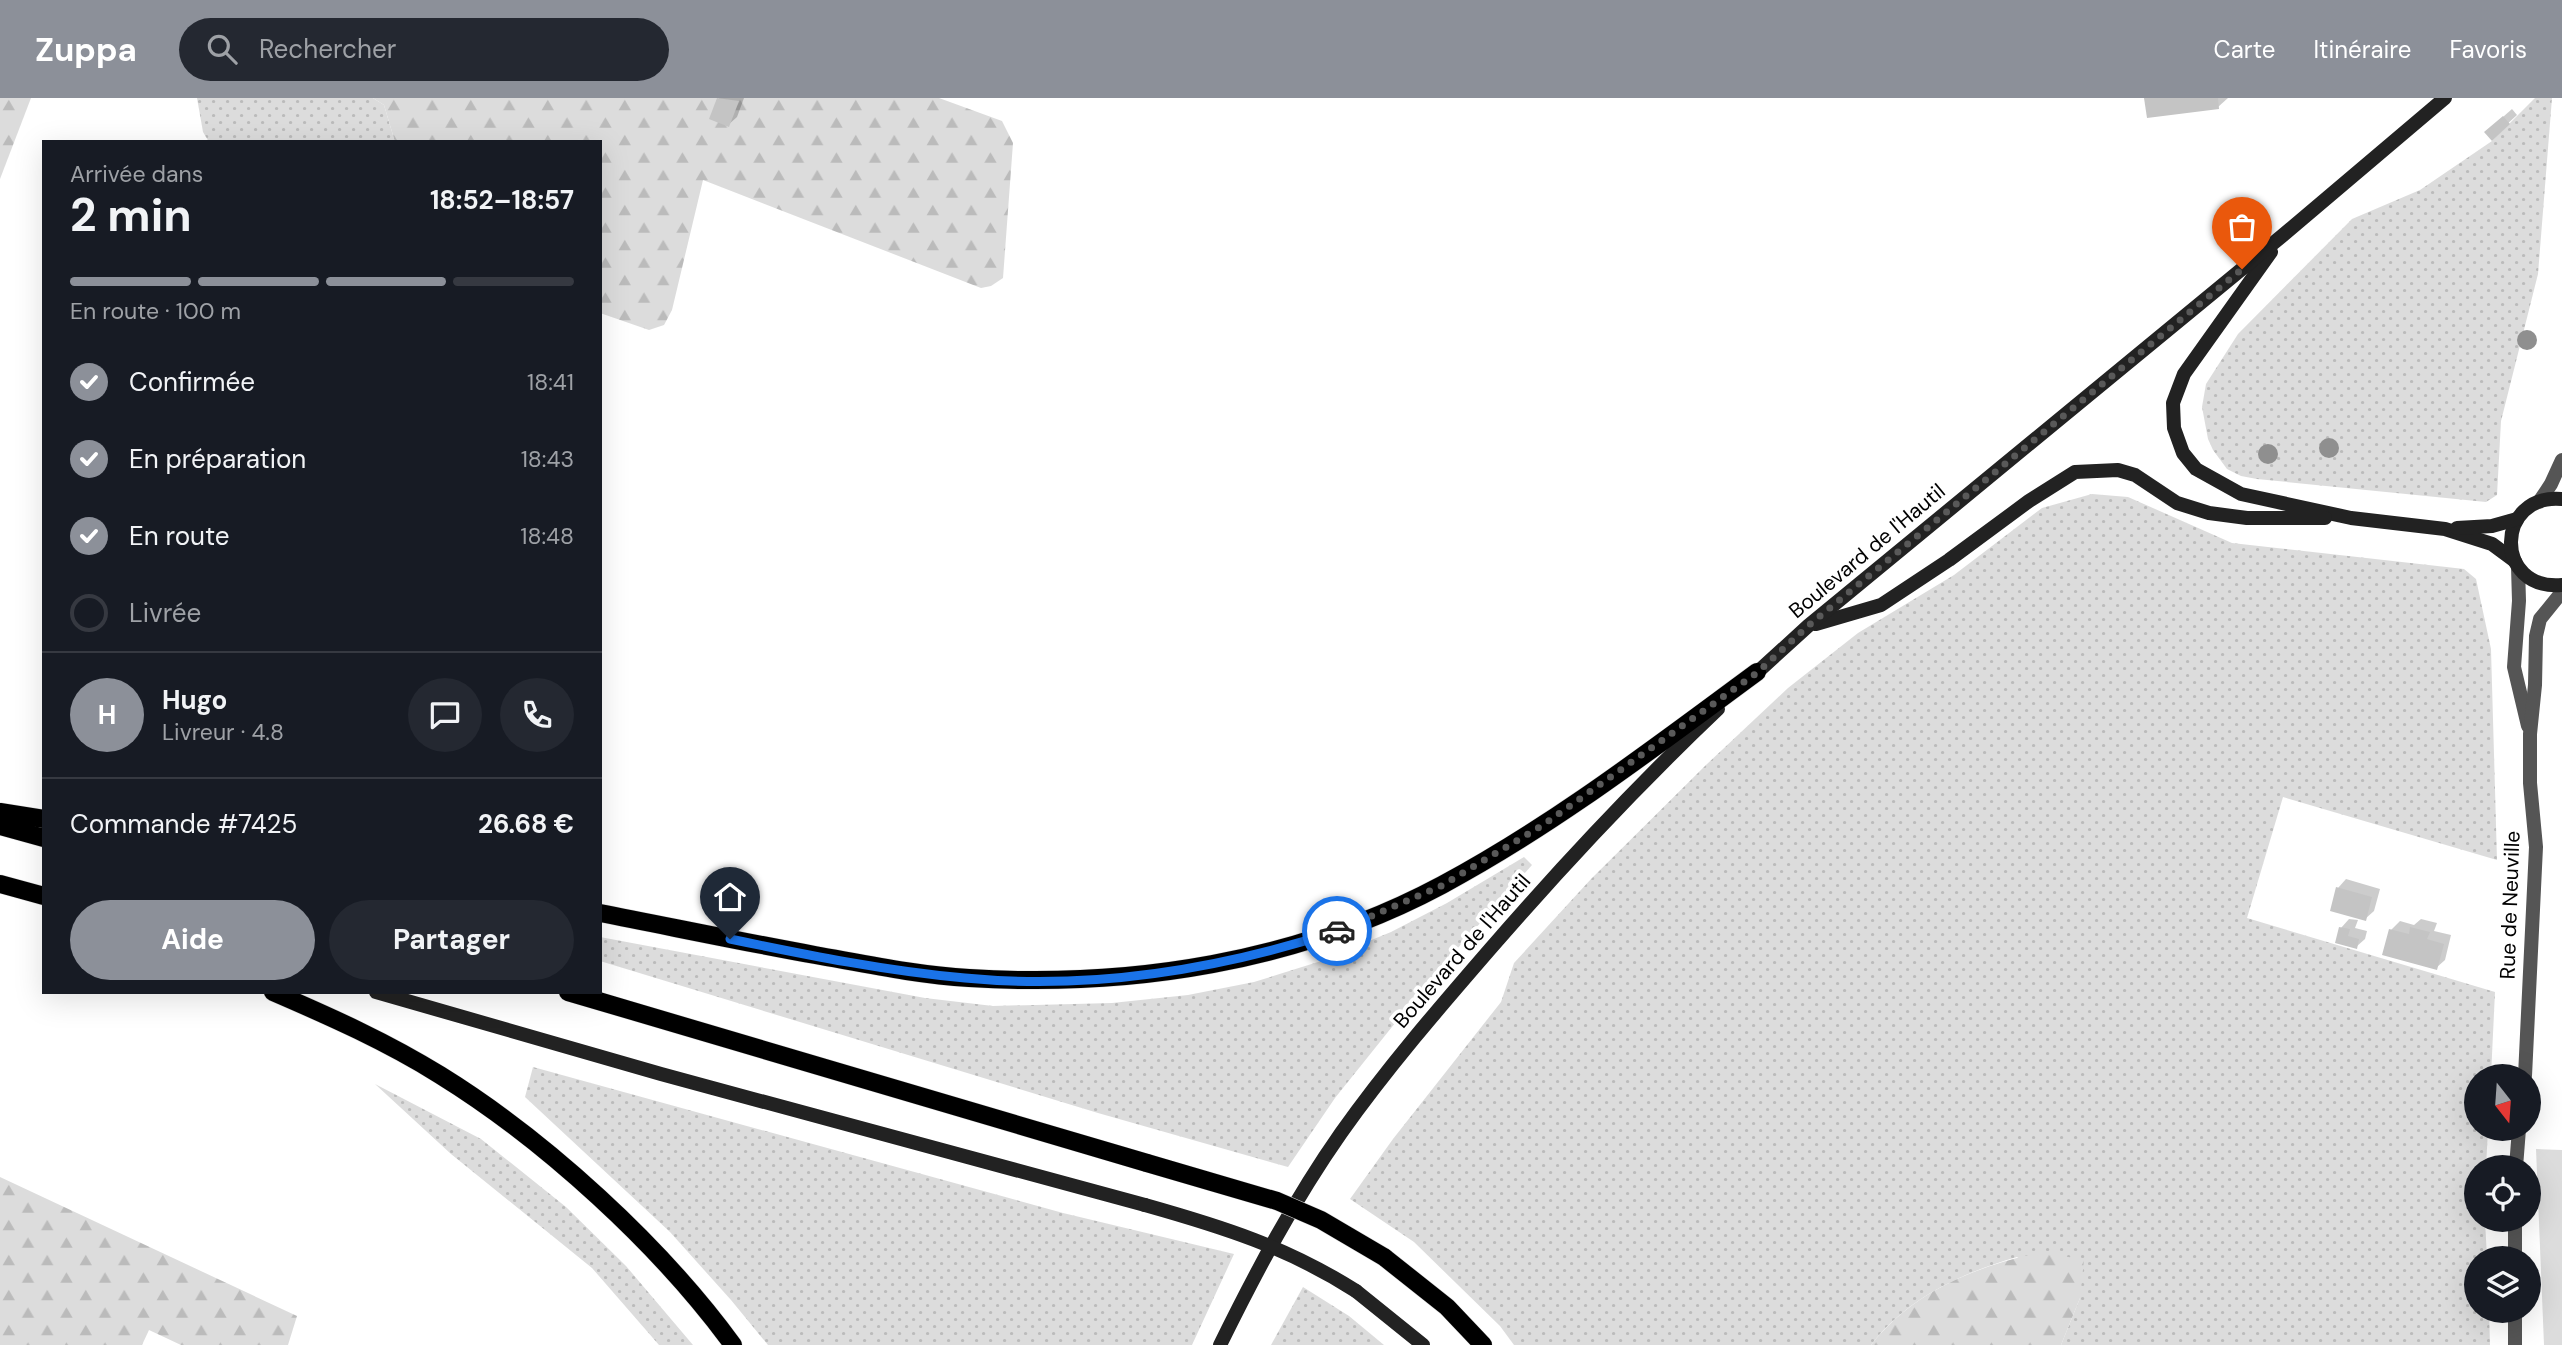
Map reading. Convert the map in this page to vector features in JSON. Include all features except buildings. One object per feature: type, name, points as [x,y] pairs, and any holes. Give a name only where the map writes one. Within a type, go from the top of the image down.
[{"type":"main road","name":"Boulevard de l'Hautil","points":[[1220,1345],[1278,1234],[1311,1178],[1340,1134],[1404,1050],[1573,857],[1695,732],[1808,626],[2282,236],[2445,98]]},
{"type":"main road","points":[[2282,236],[2184,374],[2173,403],[2174,428],[2183,453],[2196,469],[2241,494],[2351,518],[2445,529],[2482,540],[2500,549],[2528,577],[2539,584],[2562,585]]},
{"type":"main road","points":[[1808,626],[1881,605],[2075,472],[2118,470],[2136,475],[2177,503],[2209,513],[2247,518],[2351,518]]},
{"type":"main road","points":[[2516,564],[2511,541],[2518,519],[2530,506],[2549,499],[2562,499]]},
{"type":"main road","points":[[2445,529],[2492,526],[2518,519]]},
{"type":"main road","points":[[602,913],[885,968],[966,978],[1097,980],[1218,964],[1336,932],[1441,886],[1543,825],[1758,672]]},
{"type":"main road","points":[[0,812],[42,819]]},
{"type":"main road","points":[[0,826],[42,837]]},
{"type":"main road","points":[[0,884],[42,895]]},
{"type":"main road","points":[[278,994],[360,1030],[440,1075],[499,1115],[618,1215],[672,1270],[733,1345]]},
{"type":"main road","points":[[383,994],[661,1074],[1145,1205],[1260,1240],[1322,1269],[1356,1291],[1423,1345]]},
{"type":"main road","points":[[575,994],[1277,1201],[1321,1220],[1384,1257],[1447,1307],[1483,1345]]},
{"type":"street","points":[[2539,502],[2552,484],[2562,460]]},
{"type":"street","name":"Rue de Neuville","points":[[2516,564],[2519,601],[2514,667],[2530,734]]},
{"type":"street","name":"Rue de Neuville","points":[[2526,1064],[2536,847],[2530,783],[2530,734],[2538,625],[2543,613],[2562,592]]},
{"type":"street","points":[[2515,1323],[2515,1345]]},
{"type":"green space","points":[[0,98],[31,98],[0,179]]},
{"type":"green space","points":[[197,98],[373,98],[384,105],[394,140],[208,140],[203,132]]},
{"type":"green space","points":[[373,98],[939,98],[1002,121],[1013,143],[1003,278],[991,286],[981,288],[703,180],[672,310],[664,325],[649,330],[602,314],[602,140],[394,140],[384,105]]},
{"type":"green space","points":[[2535,98],[2552,98],[2538,274],[2501,421],[2497,495],[2486,502],[2257,479],[2241,476],[2227,469],[2208,439],[2202,407],[2206,384],[2238,334],[2352,219],[2420,190],[2492,141]]},
{"type":"green space","points":[[2092,494],[2128,497],[2232,543],[2464,569],[2476,579],[2491,649],[2497,860],[2283,797],[2247,918],[2495,992],[2492,1064],[2464,1064],[2464,1141],[2487,1141],[2487,1155],[2464,1155],[2464,1232],[2486,1232],[2486,1246],[2464,1246],[2464,1323],[2489,1323],[2490,1345],[2061,1345],[2080,1298],[2017,1257],[1956,1279],[1937,1289],[1901,1314],[1871,1345],[1514,1345],[1500,1326],[1414,1242],[1350,1199],[1393,1139],[1501,1002],[1514,963],[1591,879],[1788,688],[1858,633],[1954,575],[2042,508]]},
{"type":"green space","points":[[1524,857],[1532,865],[1432,977],[1335,1098],[1288,1167],[1098,1113],[602,962],[602,937],[925,998],[993,1006],[1112,1003],[1188,995],[1254,982],[1318,962],[1391,932],[1447,903]]},
{"type":"green space","points":[[533,1067],[1063,1213],[1234,1254],[1192,1345],[768,1345],[670,1232],[525,1097]]},
{"type":"green space","points":[[375,1084],[481,1139],[566,1207],[626,1266],[693,1345],[659,1345],[592,1268],[451,1154]]},
{"type":"green space","points":[[2536,1149],[2562,1150],[2562,1345],[2544,1345],[2539,1232],[2541,1155],[2536,1155]]},
{"type":"green space","points":[[0,1177],[297,1316],[288,1345],[181,1345],[149,1330],[142,1345],[0,1345]]},
{"type":"green space","points":[[2042,1252],[2084,1260],[2080,1298],[2061,1345],[1871,1345],[1906,1310],[1948,1284],[1970,1273]]},
{"type":"green space","points":[[1303,1287],[1349,1316],[1384,1345],[1271,1345]]},
{"type":"way so far","points":[[1337,931],[1441,886],[1543,825],[1758,672],[1808,626],[2242,269]]},
{"type":"route","points":[[730,939],[885,968],[966,978],[1028,981],[1097,980],[1218,964],[1337,931]]}]
